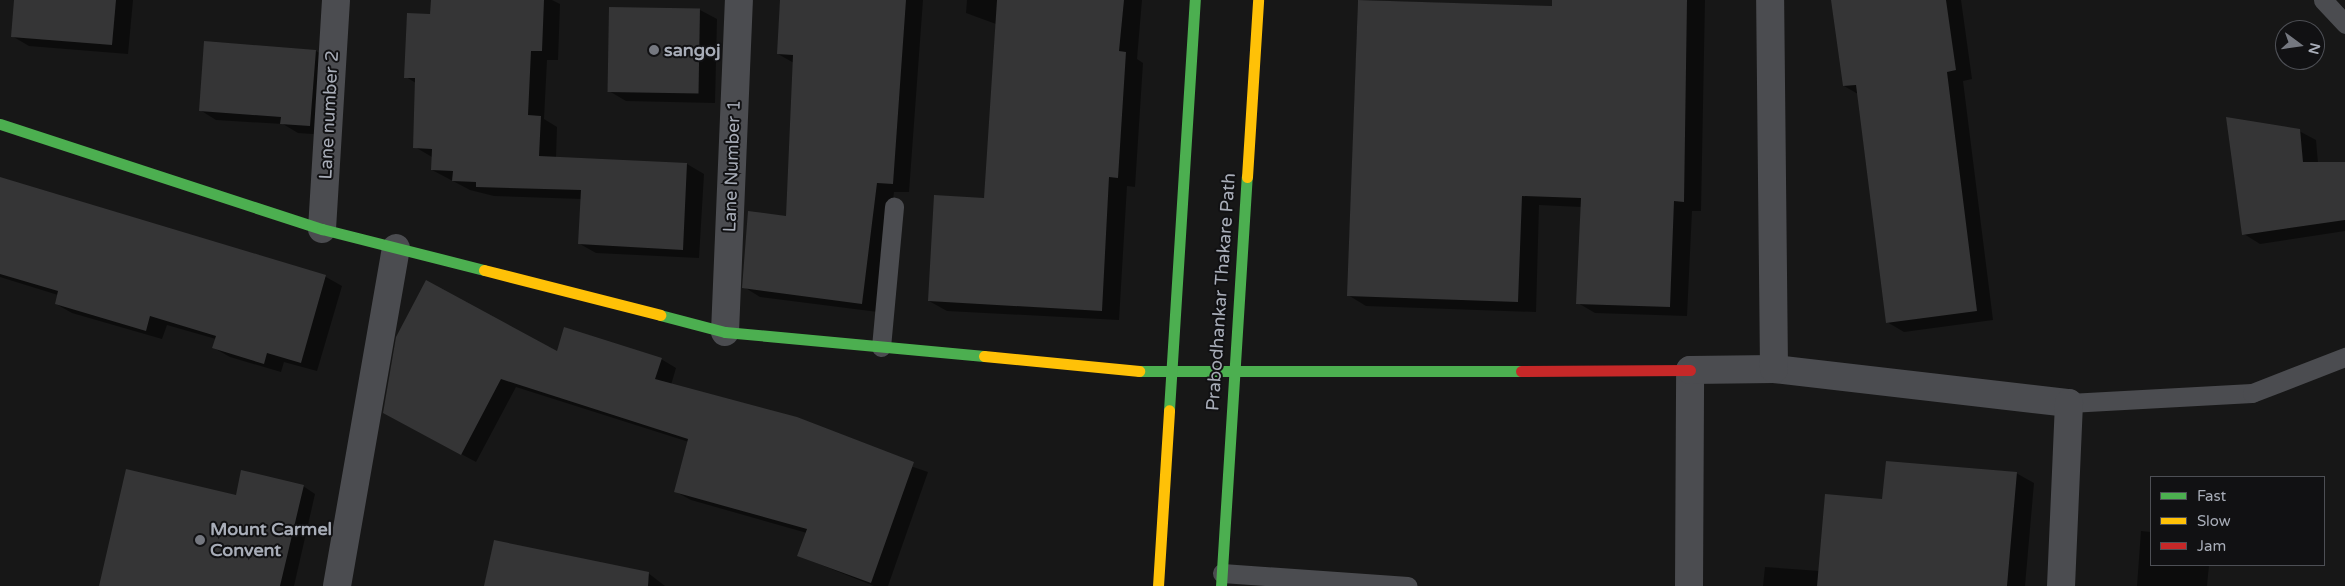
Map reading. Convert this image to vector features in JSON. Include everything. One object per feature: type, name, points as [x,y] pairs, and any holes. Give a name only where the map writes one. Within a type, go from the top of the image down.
[{"type":"street","name":"Lane number 2","points":[[322,229],[336,0]]},
{"type":"street","name":"Lane Number 1","points":[[725,332],[739,0]]},
{"type":"street","points":[[1158,586],[1195,0]]},
{"type":"street","name":"Prabodhankar Thakare Path","points":[[1221,579],[1232,375],[1258,0]]},
{"type":"street","points":[[1770,0],[1774,369]]},
{"type":"street","points":[[0,124],[322,229],[725,332],[1170,374],[1232,375],[1774,369],[2069,403],[2062,586]]},
{"type":"street","points":[[337,586],[396,248]]},
{"type":"street","points":[[1689,586],[1690,370]]},
{"type":"lane","points":[[2323,0],[2345,24]]},
{"type":"lane","points":[[881,347],[894,207]]},
{"type":"lane","points":[[2069,403],[2252,393],[2345,357]]},
{"type":"lane","points":[[1221,579],[1408,586]]},
{"type":"building","points":[[14,0],[116,0],[112,45],[11,37]]},
{"type":"building","points":[[431,0],[544,0],[542,51],[531,51],[528,115],[541,116],[539,156],[687,163],[683,250],[578,244],[581,190],[476,187],[476,182],[452,181],[453,171],[431,170],[432,149],[413,148],[415,78],[404,78],[407,13],[430,14]]},
{"type":"building","points":[[780,0],[906,0],[893,184],[877,183],[862,304],[742,288],[748,211],[786,216],[793,55],[777,54]]},
{"type":"building","points":[[997,0],[1124,0],[1119,51],[1126,52],[1118,178],[1109,177],[1102,311],[928,301],[934,195],[984,198]]},
{"type":"building","points":[[1358,0],[1552,6],[1552,0],[1687,0],[1684,202],[1674,201],[1670,307],[1576,304],[1581,198],[1522,196],[1518,302],[1347,296]]},
{"type":"building","points":[[1831,0],[1946,0],[1956,70],[1947,72],[1977,311],[1886,323],[1856,85],[1843,86]]},
{"type":"building","name":"sangoj","points":[[609,7],[700,9],[699,94],[608,92]]},
{"type":"building","points":[[204,41],[316,50],[310,126],[280,124],[281,117],[199,111]]},
{"type":"building","points":[[2226,117],[2300,129],[2303,162],[2345,162],[2345,220],[2242,235]]},
{"type":"building","points":[[0,177],[326,275],[301,363],[267,353],[264,364],[212,348],[216,336],[150,316],[146,331],[55,304],[58,291],[0,274]]},
{"type":"building","points":[[426,280],[557,351],[564,327],[662,358],[655,379],[797,417],[914,462],[871,583],[797,556],[807,529],[674,492],[688,439],[501,379],[461,455],[383,413],[396,337]]},
{"type":"building","points":[[1886,461],[2017,472],[2007,586],[1817,586],[1825,494],[1882,499]]},
{"type":"building","name":"Mount Carmel Convent","points":[[126,469],[236,495],[241,470],[304,485],[280,586],[99,586]]},
{"type":"building","points":[[494,540],[649,572],[648,586],[484,586]]},
{"type":"traffic: fast","points":[[1169,410],[1195,0]]},
{"type":"traffic: fast","points":[[0,124],[322,229],[484,270]]},
{"type":"traffic: fast","points":[[1221,586],[1247,177]]},
{"type":"traffic: fast","points":[[660,315],[725,332],[984,356]]},
{"type":"traffic: fast","points":[[1139,371],[1521,371]]},
{"type":"traffic: slow","points":[[1247,177],[1258,0]]},
{"type":"traffic: slow","points":[[484,270],[660,315]]},
{"type":"traffic: slow","points":[[984,356],[1139,371]]},
{"type":"traffic: slow","points":[[1158,586],[1169,410]]},
{"type":"traffic: jam","points":[[1521,371],[1690,370]]},
{"type":"place","name":"sangoj","points":[[654,50]]},
{"type":"place","name":"Mount Carmel Convent","points":[[200,540]]}]
